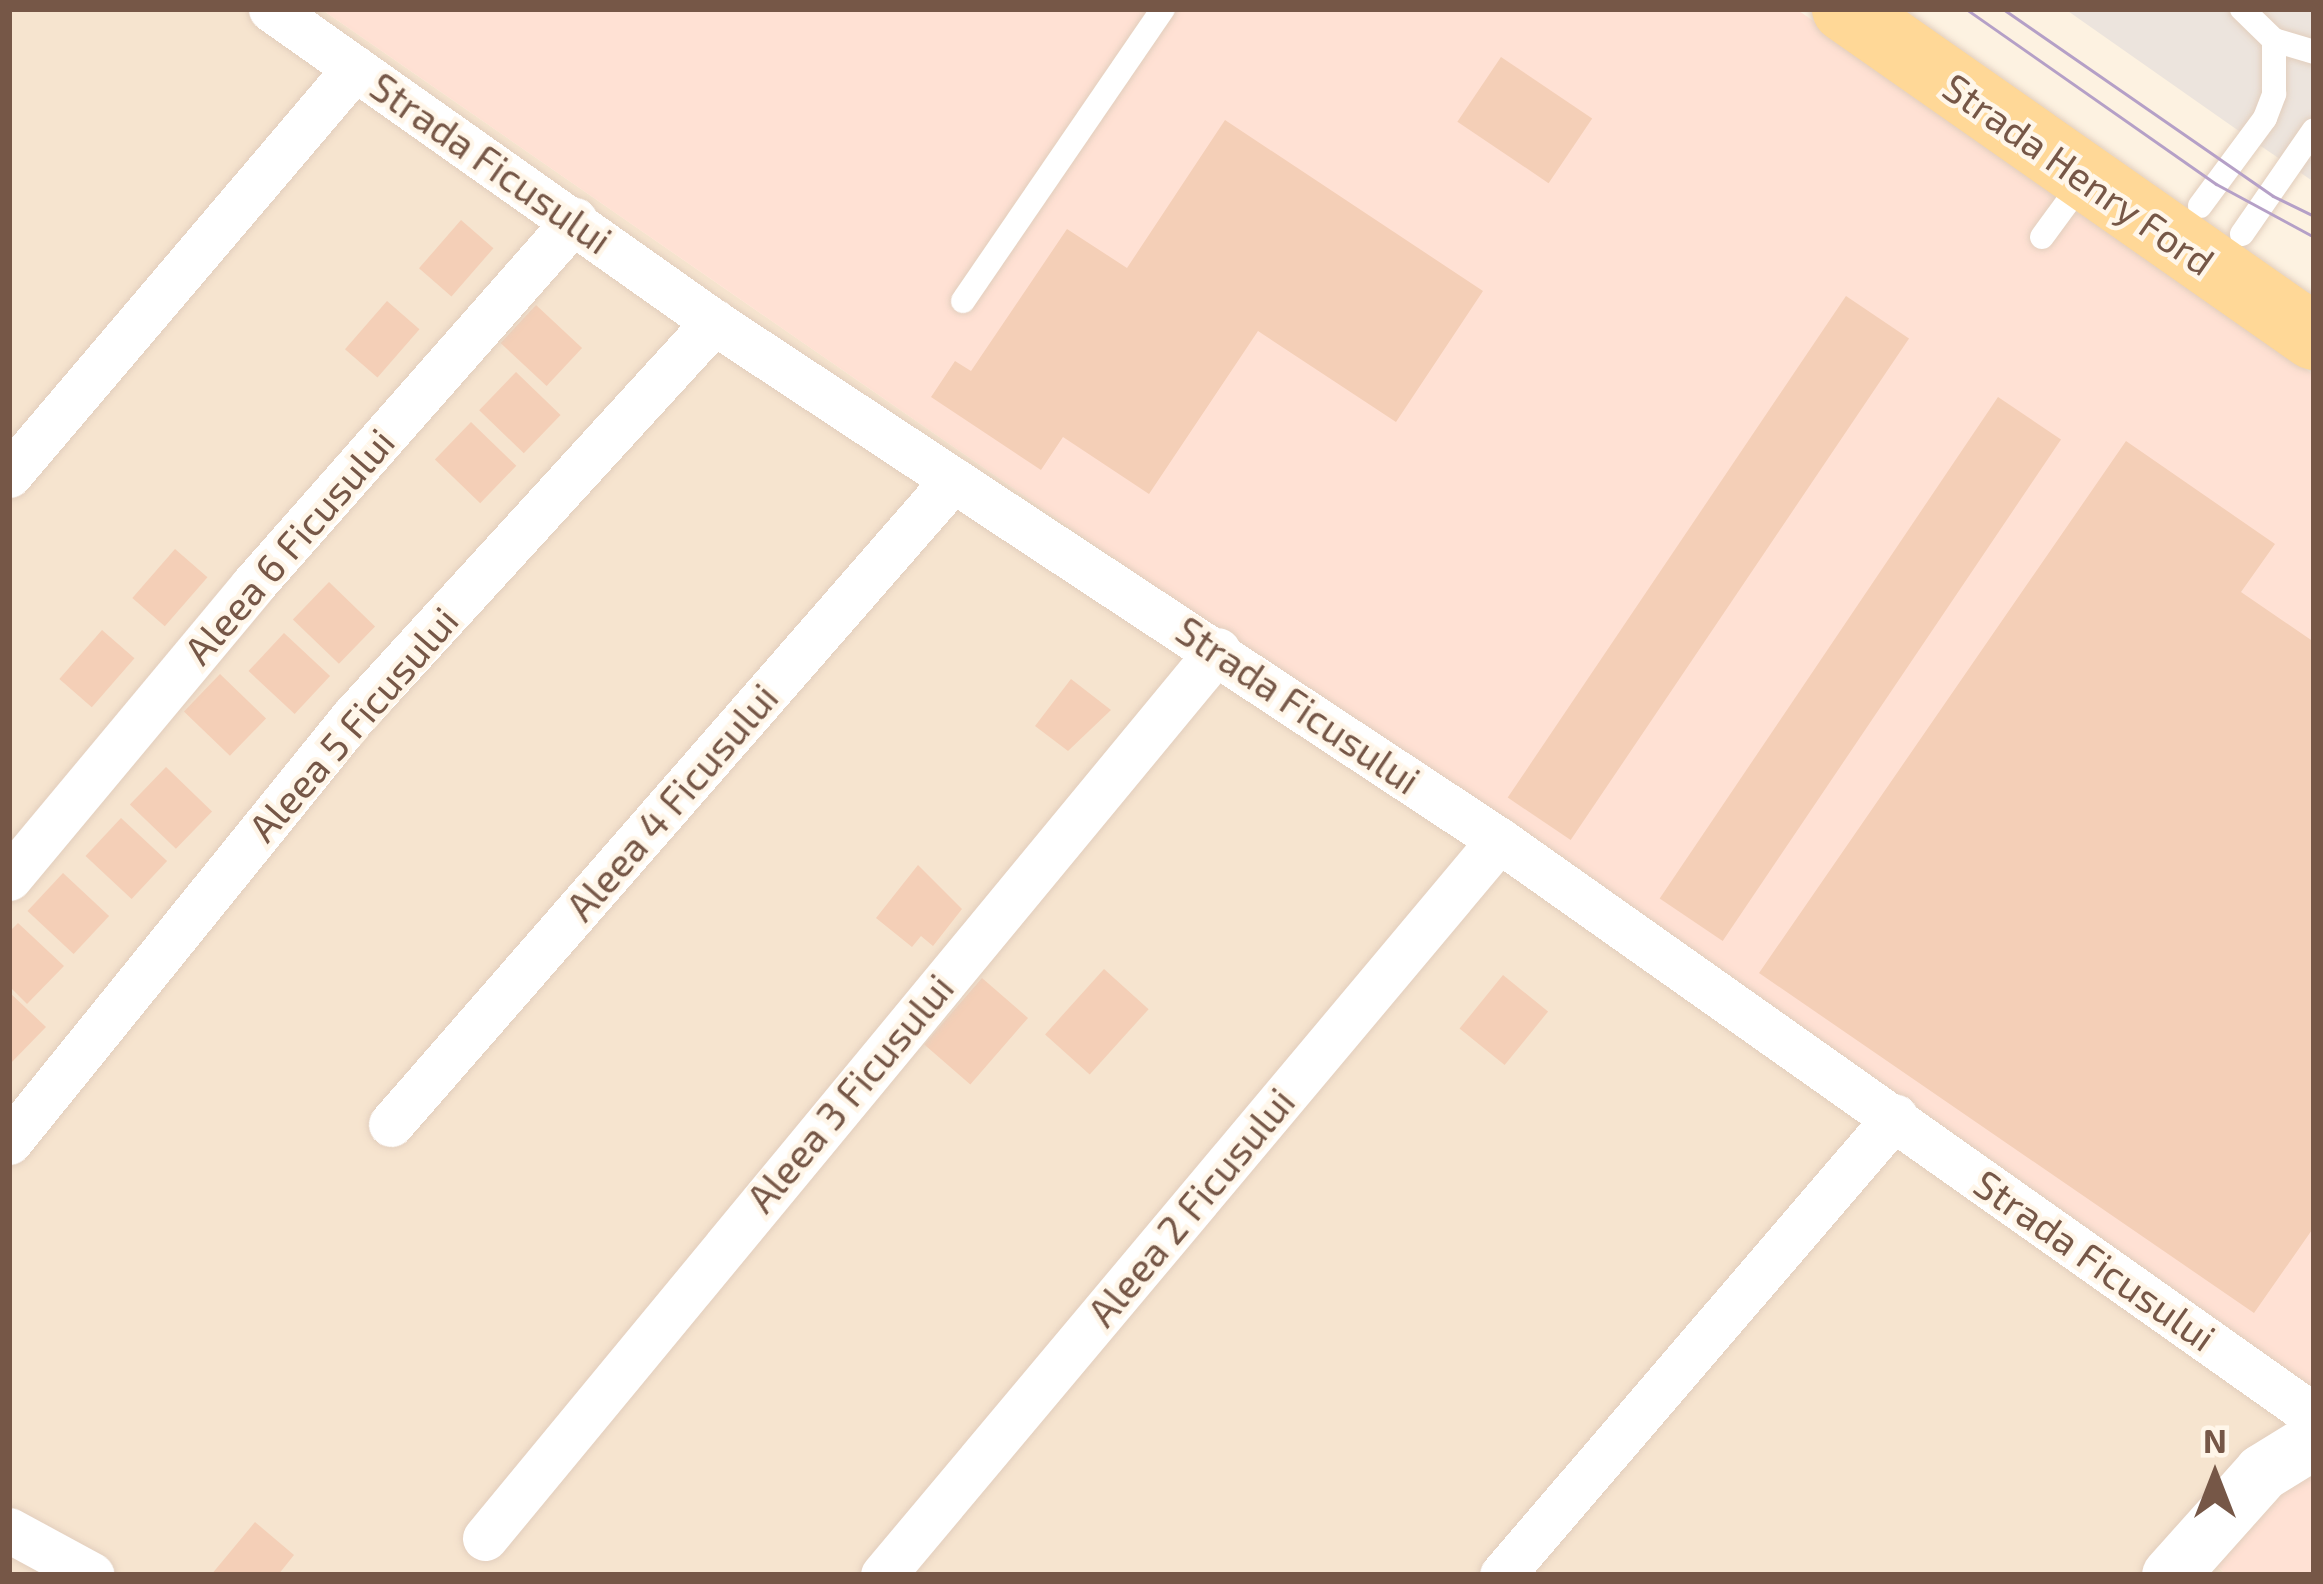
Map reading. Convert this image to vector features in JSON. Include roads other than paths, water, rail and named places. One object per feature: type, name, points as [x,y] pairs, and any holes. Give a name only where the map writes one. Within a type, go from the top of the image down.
[{"type":"main road","name":"Strada Henry Ford","points":[[1845,9],[2314,337]]},
{"type":"main road","name":"Strada Henry Ford","points":[[1915,9],[2314,283]]},
{"type":"street","name":"Strada Ficusului","points":[[271,9],[714,322],[1218,650],[1499,840],[2314,1416]]},
{"type":"street","points":[[9,475],[355,68]]},
{"type":"street","name":"Aleea 6 Ficusului","points":[[9,878],[252,586],[575,220]]},
{"type":"street","name":"Aleea 5 Ficusului","points":[[9,1142],[352,718],[714,322]]},
{"type":"street","name":"Aleea 4 Ficusului","points":[[391,1124],[952,480]]},
{"type":"street","name":"Aleea 3 Ficusului","points":[[485,1538],[1218,650]]},
{"type":"street","name":"Aleea 2 Ficusului","points":[[883,1575],[1499,840]]},
{"type":"street","points":[[1502,1575],[1894,1117]]},
{"type":"street","points":[[2170,1575],[2262,1472],[2314,1440]]},
{"type":"street","points":[[9,1530],[92,1575]]},
{"type":"lane","points":[[963,301],[1163,9]]},
{"type":"lane","points":[[2242,9],[2274,40],[2314,52]]},
{"type":"lane","points":[[2221,220],[2274,94],[2274,40]]},
{"type":"lane","points":[[2221,220],[2309,146]]},
{"type":"lane","points":[[2042,238],[2085,179]]},
{"type":"tram line","points":[[1966,9],[2216,184],[2314,237]]},
{"type":"tram line","points":[[2003,9],[2273,196],[2314,216]]}]
